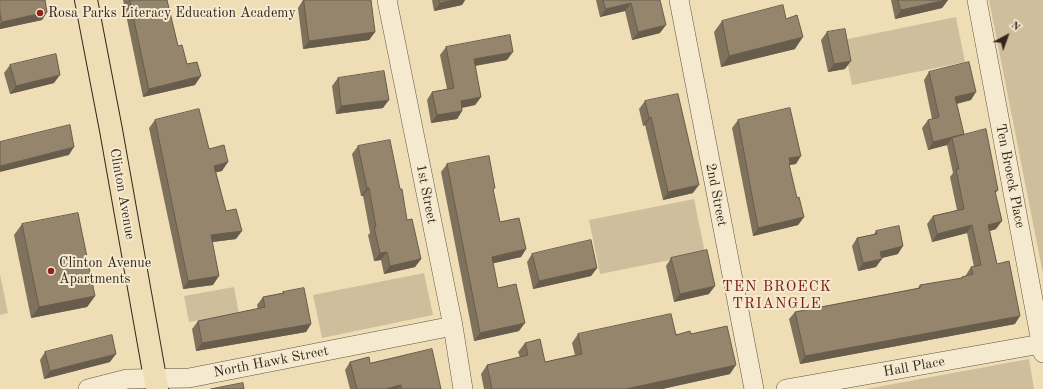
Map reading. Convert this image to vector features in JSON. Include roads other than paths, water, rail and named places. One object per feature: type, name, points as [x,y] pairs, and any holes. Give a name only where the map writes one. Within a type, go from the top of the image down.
[{"type":"main road","name":"Clinton Avenue","points":[[86,0],[111,130],[156,384]]},
{"type":"street","name":"1st Street","points":[[387,0],[453,326],[463,389]]},
{"type":"street","name":"2nd Street","points":[[679,0],[754,389]]},
{"type":"street","name":"Ten Broeck Place","points":[[977,0],[1042,348]]},
{"type":"street","name":"North Hawk Street","points":[[88,389],[127,379],[156,384],[453,326]]},
{"type":"street","name":"Hall Place","points":[[786,389],[1042,348]]},
{"type":"place","name":"Rosa Parks Literacy Education Academy","points":[[40,13]]},
{"type":"place","name":"Clinton Avenue Apartments","points":[[51,271]]},
{"type":"district","name":"TEN BROECK TRIANGLE","points":[[777,296]]}]
